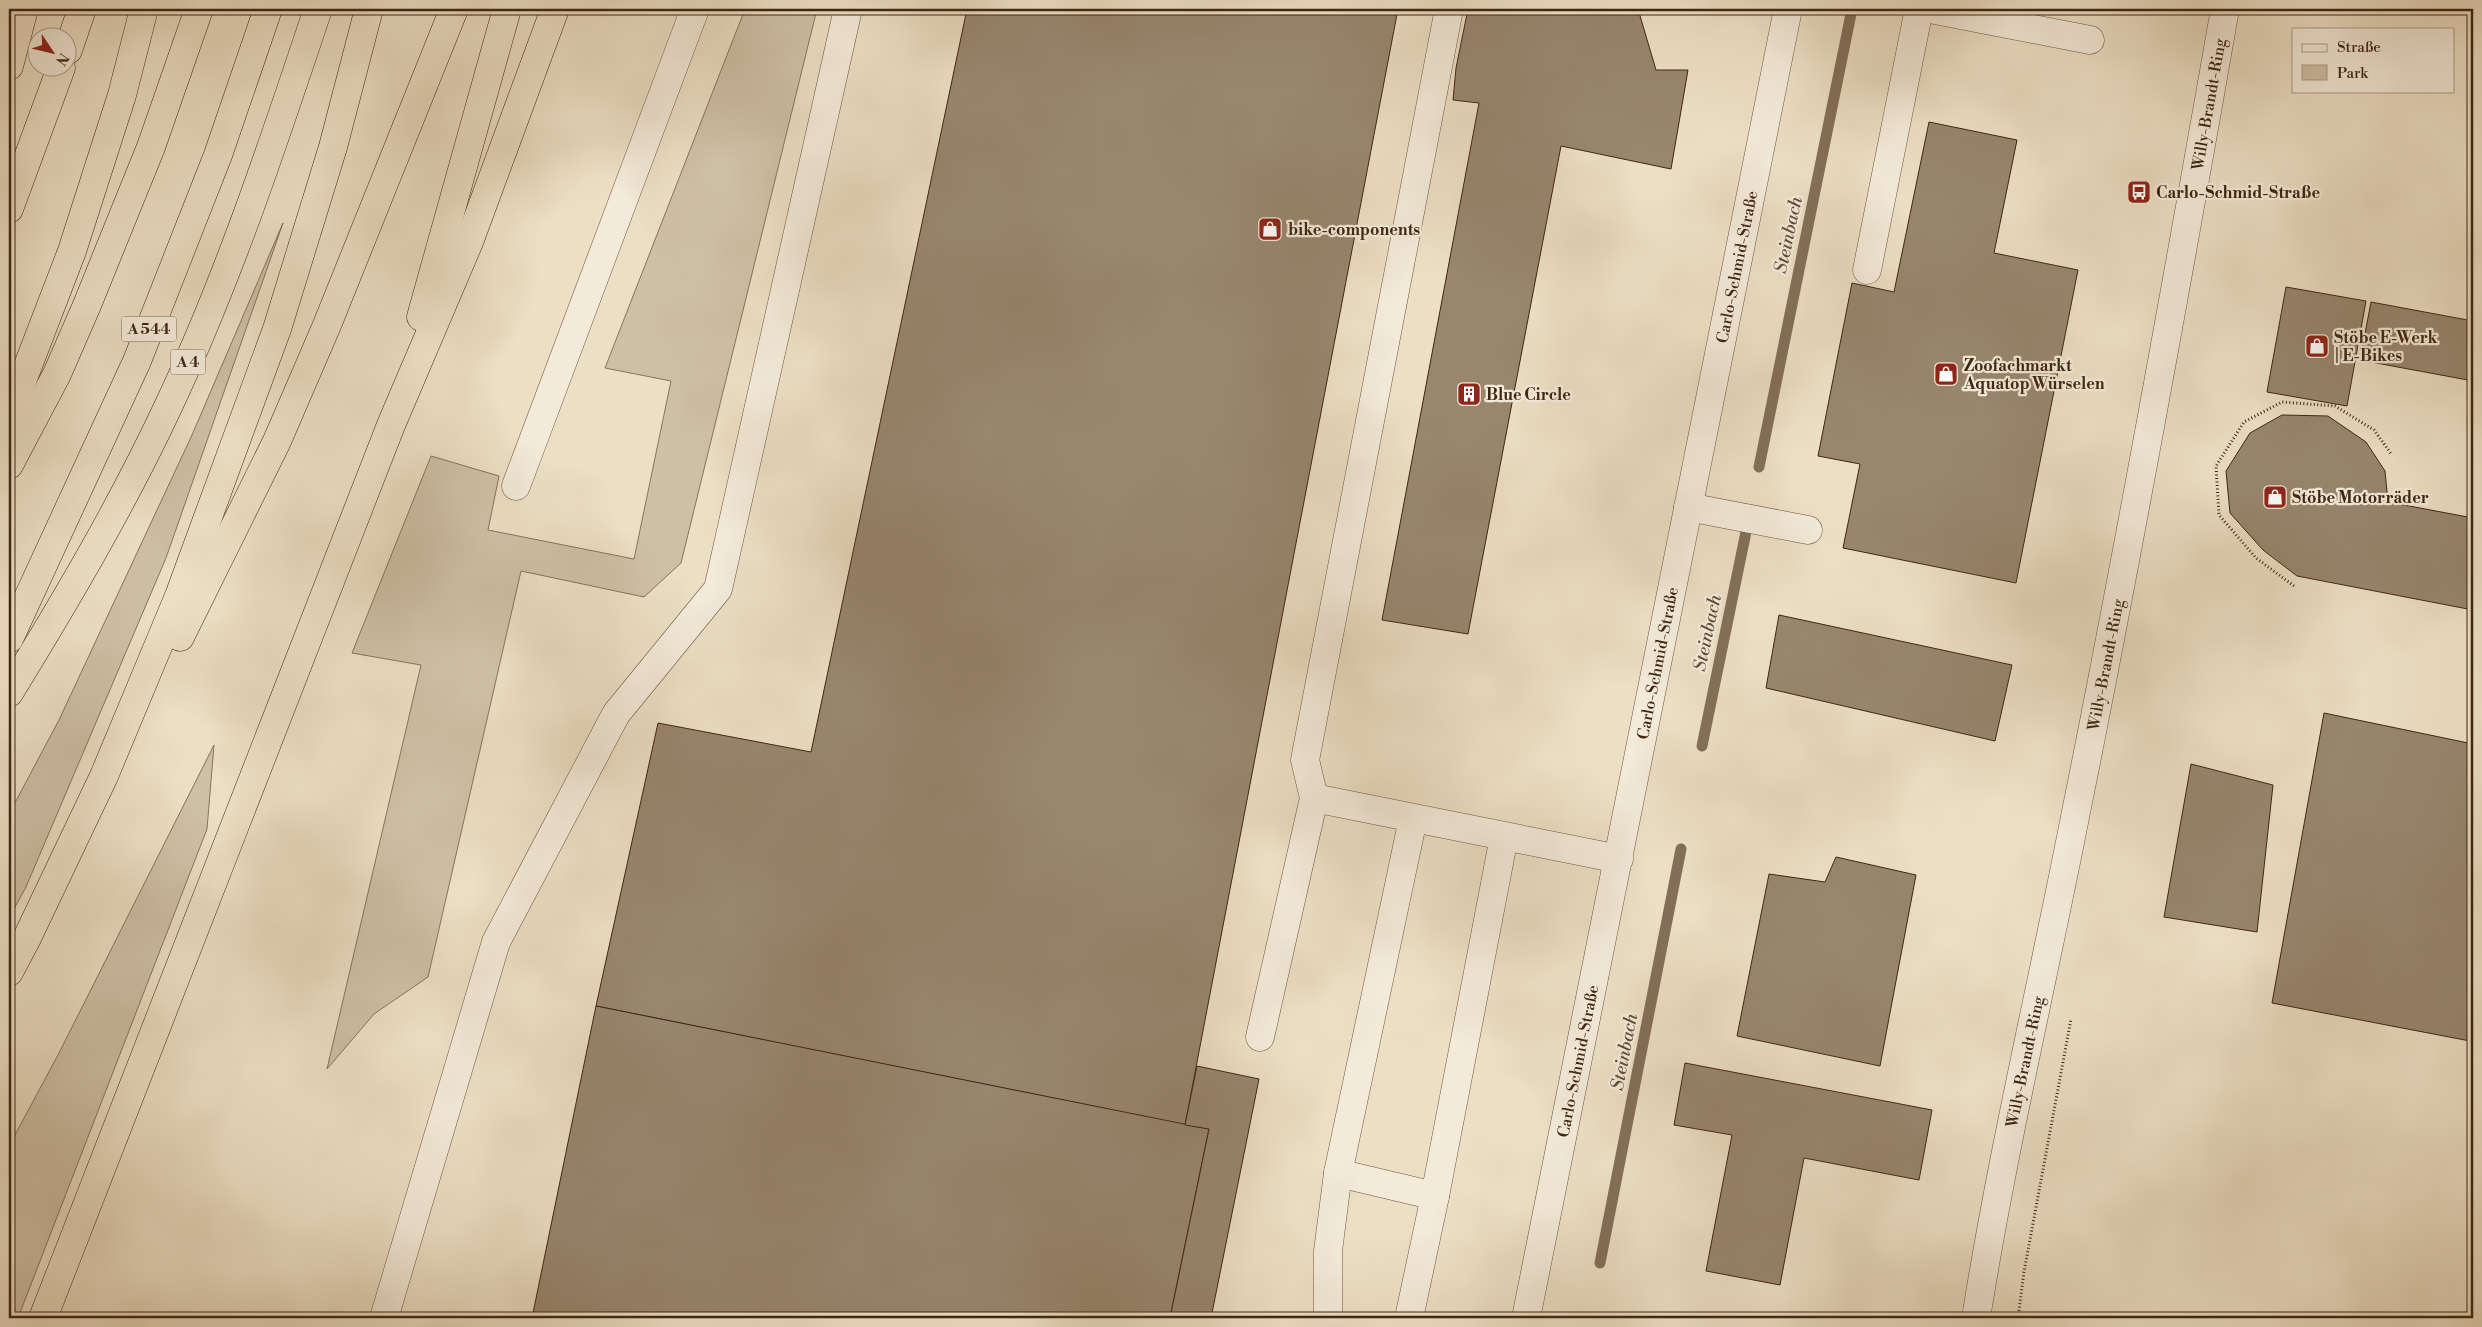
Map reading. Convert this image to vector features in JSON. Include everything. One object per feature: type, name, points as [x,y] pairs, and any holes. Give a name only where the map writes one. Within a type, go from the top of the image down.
[{"type":"highway","points":[[9,66],[24,9]]},
{"type":"highway","points":[[76,28],[82,9]]},
{"type":"highway","points":[[9,415],[72,251],[122,95],[144,9]]},
{"type":"highway","points":[[9,465],[57,374],[87,305],[152,147],[199,9]]},
{"type":"highway","name":"A 544","points":[[9,639],[137,361],[218,155],[268,9]]},
{"type":"highway","name":"A 4","points":[[9,693],[113,519],[168,408],[221,284],[268,157],[318,9]]},
{"type":"highway","points":[[9,972],[104,776],[180,596],[277,329],[333,147],[369,9]]},
{"type":"highway","points":[[104,776],[167,662],[277,441],[327,325],[454,9]]},
{"type":"highway","points":[[391,424],[507,9]]},
{"type":"highway","points":[[43,1318],[391,424],[469,242],[556,9]]},
{"type":"highway","points":[[9,209],[58,78]]},
{"type":"street","points":[[516,486],[695,9]]},
{"type":"street","points":[[384,1318],[496,942],[616,714],[718,589],[848,9]]},
{"type":"street","points":[[1260,1037],[1314,798],[1305,760],[1449,9]]},
{"type":"street","name":"Carlo-Schmid-Straße","points":[[1526,1318],[1788,9]]},
{"type":"street","points":[[1867,270],[1919,9]]},
{"type":"street","points":[[1930,9],[2090,40]]},
{"type":"street","name":"Willy-Brandt-Ring","points":[[1976,1318],[1990,1231],[2076,812],[2140,485],[2225,9]]},
{"type":"street","points":[[1688,507],[1808,530]]},
{"type":"street","points":[[1314,798],[1619,859]]},
{"type":"street","points":[[1328,1318],[1328,1251],[1338,1174],[1413,819]]},
{"type":"street","points":[[1409,1318],[1436,1196],[1504,837]]},
{"type":"street","points":[[1338,1174],[1436,1196]]},
{"type":"path","points":[[2294,586],[2256,558],[2219,515],[2216,466],[2244,422],[2282,402],[2335,406],[2374,430],[2392,455]]},
{"type":"green space","points":[[745,9],[817,9],[681,563],[644,597],[521,571],[428,977],[374,1014],[327,1069],[421,665],[352,653],[431,456],[499,476],[488,530],[634,559],[671,381],[605,368]]},
{"type":"green space","points":[[283,223],[166,558],[26,887],[9,918],[9,814],[59,720],[192,435]]},
{"type":"green space","points":[[214,745],[207,829],[18,1318],[9,1318],[9,1146],[58,1055]]},
{"type":"building","points":[[967,9],[1398,9],[1185,1125],[596,1006],[658,723],[811,752]]},
{"type":"building","name":"Blue Circle","points":[[1468,9],[1638,9],[1656,70],[1688,70],[1671,169],[1561,146],[1468,634],[1382,620],[1479,103],[1453,100],[1456,68]]},
{"type":"building","name":"Zoofachmarkt Aquatop Würselen","points":[[1929,122],[2017,140],[1994,253],[2078,270],[2016,583],[1843,548],[1860,464],[1818,456],[1852,283],[1894,292]]},
{"type":"building","name":"Stöbe E-Werk | E-Bikes","points":[[2286,287],[2366,301],[2347,406],[2267,392]]},
{"type":"building","points":[[2371,302],[2473,321],[2473,381],[2360,360]]},
{"type":"building","points":[[2282,415],[2328,416],[2366,442],[2385,471],[2388,502],[2473,518],[2473,610],[2297,576],[2263,550],[2230,513],[2226,471],[2250,433]]},
{"type":"building","points":[[1779,615],[2012,665],[1995,741],[1766,688]]},
{"type":"building","points":[[2324,713],[2473,744],[2473,1025],[2470,1041],[2272,1003]]},
{"type":"building","points":[[2191,764],[2273,785],[2257,932],[2164,917]]},
{"type":"building","points":[[1836,857],[1916,875],[1880,1066],[1737,1036],[1769,874],[1825,882]]},
{"type":"building","points":[[596,1006],[1209,1129],[1170,1318],[532,1318]]},
{"type":"building","points":[[1685,1063],[1932,1110],[1919,1180],[1804,1158],[1780,1285],[1706,1271],[1732,1135],[1674,1125]]},
{"type":"building","points":[[1197,1066],[1259,1079],[1211,1318],[1170,1318],[1209,1129],[1185,1125]]},
{"type":"waterway","name":"Steinbach","points":[[1759,467],[1852,9]]},
{"type":"waterway","name":"Steinbach","points":[[1702,746],[1747,527]]},
{"type":"waterway","name":"Steinbach","points":[[1600,1263],[1681,849]]},
{"type":"place","name":"Carlo-Schmid-Straße","points":[[2139,192]]},
{"type":"place","name":"bike-components","points":[[1270,229]]},
{"type":"place","name":"Stöbe E-Werk | E-Bikes","points":[[2317,346]]},
{"type":"place","name":"Zoofachmarkt Aquatop Würselen","points":[[1946,374]]},
{"type":"place","name":"Blue Circle","points":[[1469,394]]},
{"type":"place","name":"Stöbe Motorräder","points":[[2275,497]]}]
